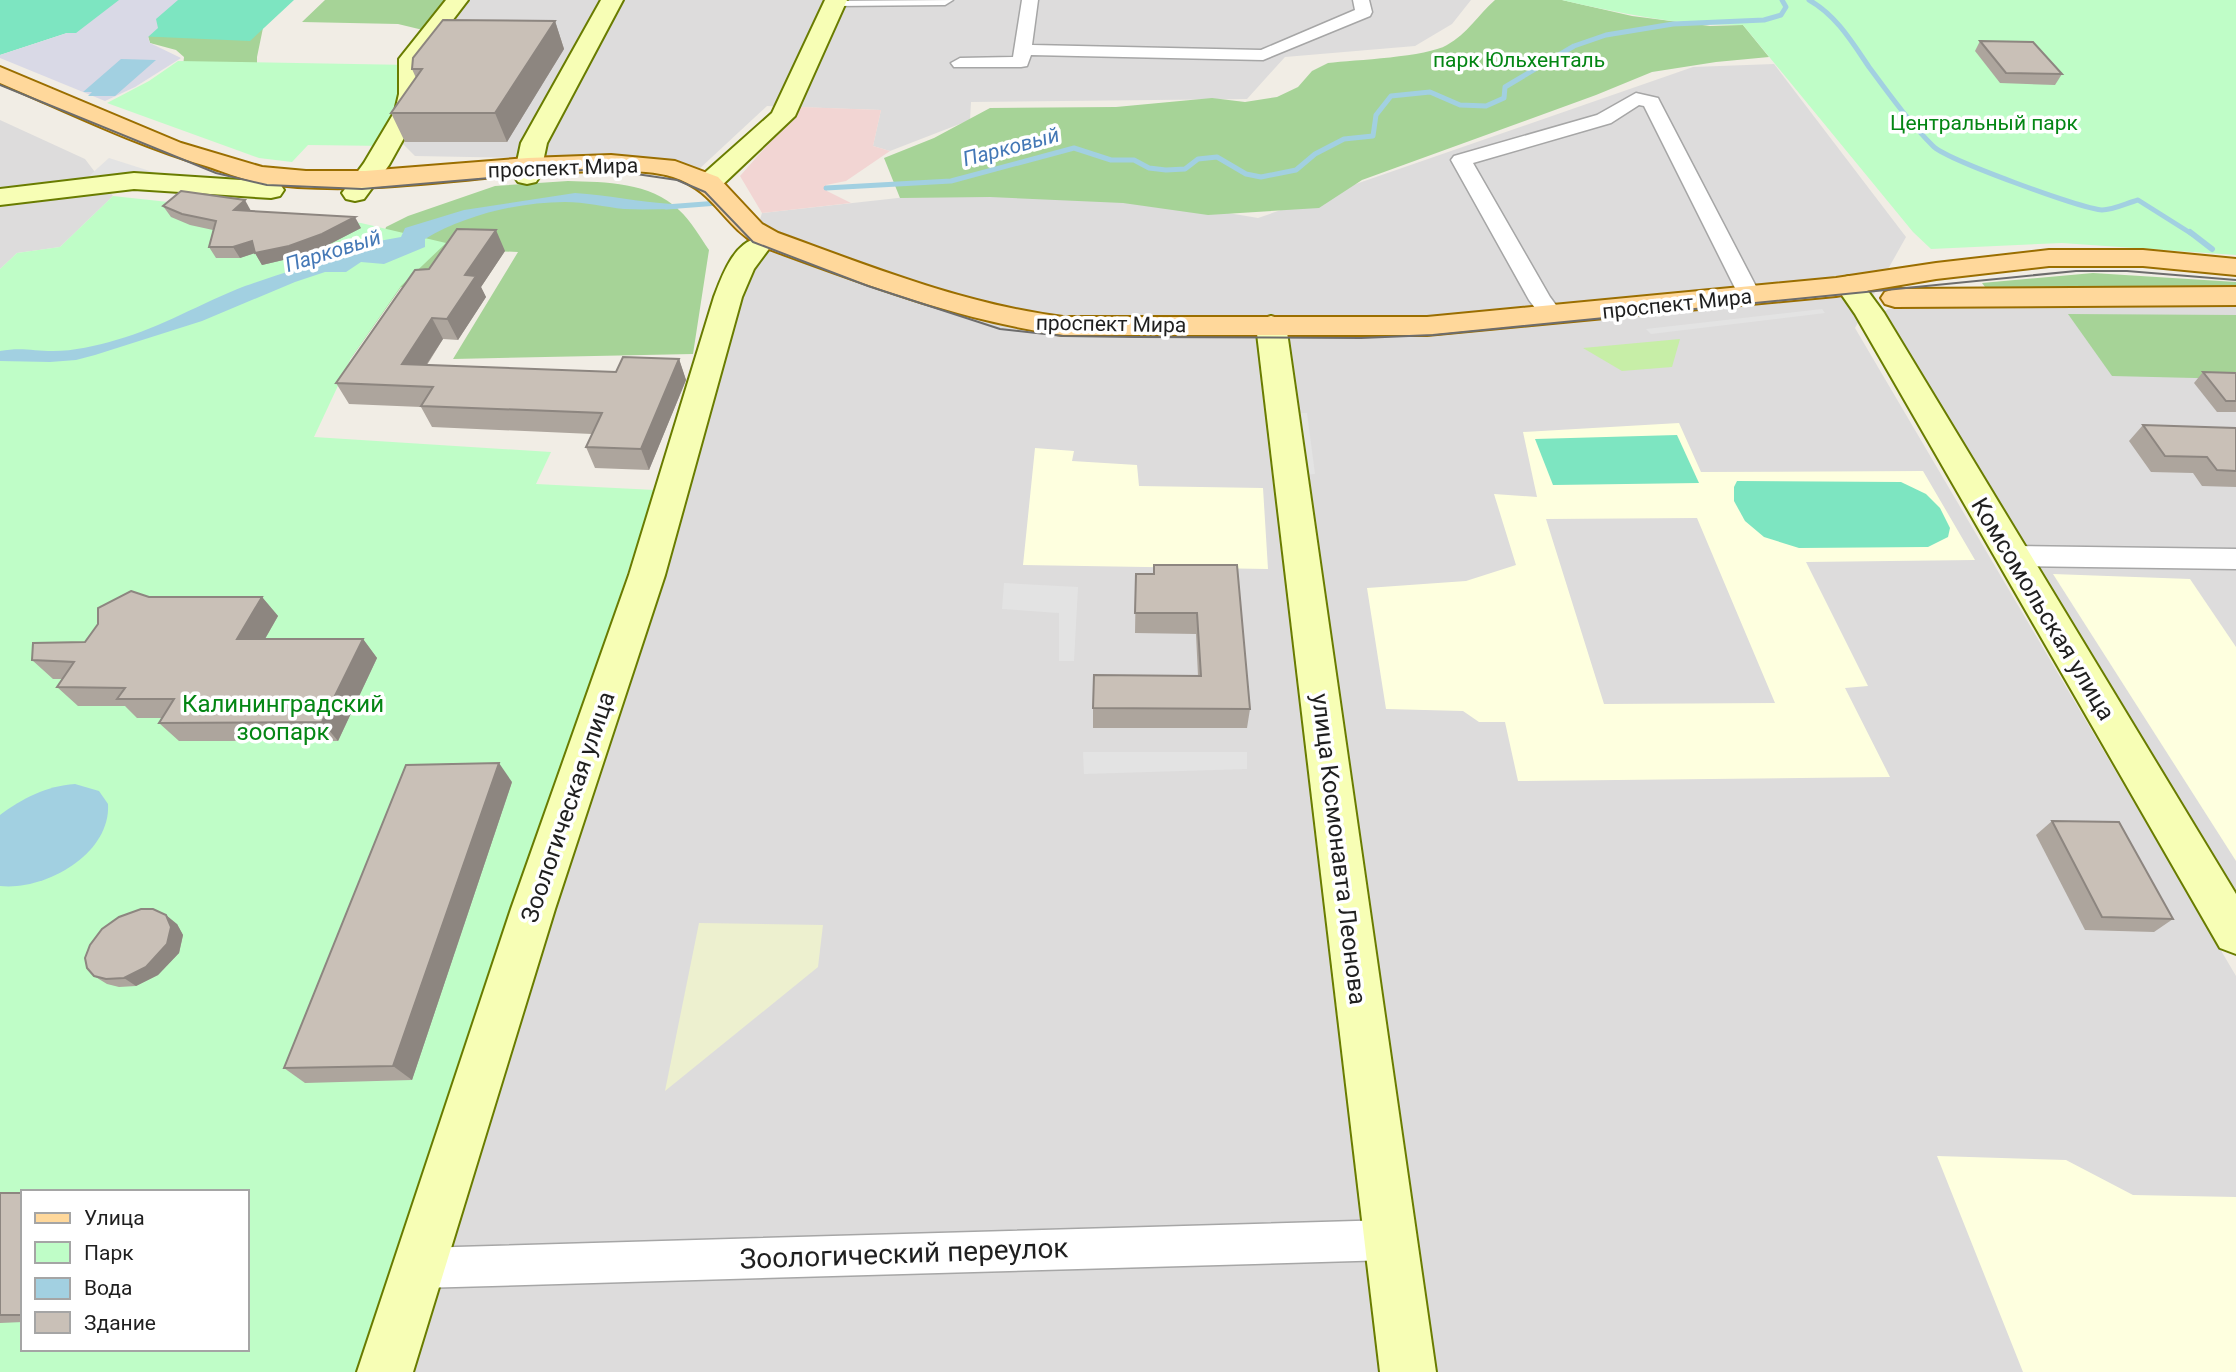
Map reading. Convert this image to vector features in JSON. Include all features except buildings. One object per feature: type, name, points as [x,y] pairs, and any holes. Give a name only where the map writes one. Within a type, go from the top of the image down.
[{"type":"main road","points":[[360,186],[407,111],[411,94],[411,59],[457,0]]},
{"type":"main road","points":[[527,171],[534,143],[611,0]]},
{"type":"main road","points":[[709,189],[783,116],[836,0]]},
{"type":"main road","name":"проспект Мира","points":[[0,74],[172,148],[217,164],[260,175],[360,186]]},
{"type":"main road","name":"проспект Мира","points":[[0,97],[216,177],[271,190],[360,186],[527,171],[606,172],[709,189],[749,238],[768,239],[942,301],[1024,322],[1437,343],[1854,293],[1936,271],[2049,258],[2143,258],[2236,267]]},
{"type":"main road","points":[[0,197],[134,181],[271,190]]},
{"type":"main road","name":"Зоологическая улица","points":[[385,1372],[533,909],[647,575],[728,297],[749,238]]},
{"type":"main road","name":"проспект Мира","points":[[1273,335],[1553,316],[1750,296],[1854,293],[1935,297],[2236,296]]},
{"type":"main road","name":"Комсомольская улица","points":[[1854,293],[2236,934]]},
{"type":"main road","name":"улица Космонавта Леонова","points":[[1273,335],[1408,1372]]},
{"type":"street","points":[[836,0],[945,0]]},
{"type":"street","points":[[960,63],[1021,62],[1030,0]]},
{"type":"street","points":[[1023,50],[1262,55],[1364,12],[1361,0]]},
{"type":"street","points":[[1553,316],[1540,300],[1461,159],[1604,119],[1636,99],[1651,102],[1750,296]]},
{"type":"street","points":[[2011,556],[2236,559]]},
{"type":"street","name":"Зоологический переулок","points":[[419,1268],[1390,1240]]},
{"type":"shaded area","points":[[119,0],[178,0],[156,19],[158,28],[148,37],[150,43],[181,58],[135,87],[105,101],[0,58],[0,55],[67,33],[76,33]]},
{"type":"shaded area","points":[[460,0],[1471,0],[1452,24],[1415,46],[1285,57],[1247,99],[971,102],[970,120],[890,151],[873,146],[881,110],[767,106],[697,171],[645,160],[415,156],[401,142],[430,103],[419,50]]},
{"type":"shaded area","points":[[1774,64],[1906,237],[1855,328],[2236,976],[2236,1372],[402,1372],[762,213],[1043,182],[1258,218],[1693,67]]},
{"type":"shaded area","points":[[801,107],[881,110],[873,146],[890,151],[846,181],[826,185],[827,191],[851,203],[762,213],[740,176]]},
{"type":"shaded area","points":[[0,120],[85,159],[113,196],[60,247],[17,253],[0,269]]},
{"type":"shaded area","points":[[109,158],[178,180],[182,194],[108,187],[89,176]]},
{"type":"shaded area","points":[[1951,305],[2236,305],[2236,892],[1882,319],[1882,314],[1888,309]]},
{"type":"shaded area","points":[[1822,309],[1825,313],[1651,334],[1646,329]]},
{"type":"shaded area","points":[[1292,413],[1307,413],[1315,474],[1301,475]]},
{"type":"shaded area","points":[[1679,423],[1701,472],[1923,471],[1975,560],[1806,562],[1868,686],[1845,688],[1890,777],[1518,781],[1505,722],[1479,722],[1463,711],[1386,709],[1367,588],[1466,581],[1516,565],[1494,494],[1537,497],[1523,432]],"holes":[[[1697,518],[1775,703],[1604,704],[1546,519]]]},
{"type":"shaded area","points":[[1035,448],[1074,451],[1072,461],[1137,465],[1139,486],[1263,488],[1268,569],[1023,565]]},
{"type":"shaded area","points":[[2053,574],[2190,579],[2236,647],[2236,861]]},
{"type":"shaded area","points":[[1004,583],[1078,587],[1074,661],[1059,661],[1059,613],[1002,609]]},
{"type":"shaded area","points":[[1083,752],[1247,752],[1247,769],[1084,774]]},
{"type":"shaded area","points":[[699,923],[823,925],[818,967],[665,1091]]},
{"type":"shaded area","points":[[1937,1156],[2066,1160],[2133,1195],[2236,1197],[2236,1372],[2023,1372]]},
{"type":"green space","points":[[0,0],[294,0],[250,41],[67,33],[0,55]]},
{"type":"green space","points":[[325,0],[451,0],[423,30],[398,24],[302,22]]},
{"type":"green space","name":"парк Юльхенталь","points":[[1495,0],[1562,0],[1632,16],[1710,26],[1743,25],[1769,57],[1652,72],[1362,180],[1319,208],[1208,215],[1123,203],[990,197],[900,198],[884,158],[934,138],[990,108],[1116,107],[1212,98],[1245,102],[1277,97],[1298,87],[1312,71],[1328,63],[1408,55],[1447,45]]},
{"type":"green space","name":"Центральный парк","points":[[1562,0],[2236,0],[2236,255],[2062,243],[1931,249],[1913,232],[1743,25],[1652,18]]},
{"type":"green space","points":[[158,28],[263,28],[257,69],[183,67],[184,57],[176,50],[150,43],[148,36]]},
{"type":"green space","points":[[178,61],[411,65],[387,146],[308,145],[292,162],[259,158],[107,103],[149,81]]},
{"type":"green space","points":[[568,181],[612,183],[641,189],[667,201],[691,224],[709,250],[693,354],[453,359],[518,252],[467,250],[425,291],[401,287],[351,358],[386,227],[408,216],[495,186]]},
{"type":"green space","name":"Калининградский зоопарк","points":[[113,196],[361,223],[446,243],[401,286],[351,358],[314,437],[551,452],[536,484],[655,490],[361,1372],[0,1372],[0,269],[17,253],[60,247]]},
{"type":"green space","points":[[2093,273],[2236,282],[2236,291],[1985,287],[1982,283]]},
{"type":"green space","points":[[2068,314],[2236,315],[2236,379],[2112,376]]},
{"type":"green space","points":[[1680,339],[1672,367],[1622,371],[1583,348]]},
{"type":"green space","points":[[1677,435],[1699,483],[1553,485],[1535,439]]},
{"type":"green space","points":[[1737,481],[1901,482],[1926,494],[1940,508],[1950,528],[1948,537],[1928,547],[1799,548],[1764,537],[1745,521],[1734,501]]},
{"type":"water","points":[[121,59],[156,60],[115,96],[88,96],[92,92],[83,92]]},
{"type":"water","points":[[575,193],[672,204],[678,209],[624,209],[565,202],[529,204],[493,211],[457,223],[425,239],[425,247],[384,264],[361,262],[346,272],[325,272],[202,321],[95,355],[50,362],[0,361],[0,351],[69,350],[133,335],[245,286],[368,243],[401,237],[405,228],[464,210]]},
{"type":"water","points":[[75,784],[99,791],[108,804],[106,822],[99,839],[72,866],[55,875],[18,886],[0,886],[0,815],[35,794],[54,787]]},
{"type":"waterway","name":"Парковый","points":[[826,188],[951,181],[1074,148],[1111,160],[1134,160],[1149,168],[1166,170],[1185,169],[1198,159],[1217,157],[1246,174],[1261,177],[1296,170],[1315,154],[1344,139],[1373,136],[1376,115],[1391,96],[1430,92],[1460,105],[1486,106],[1504,98],[1505,87],[1574,46],[1606,35],[1673,24],[1764,20],[1781,15],[1786,7],[1782,0]]},
{"type":"waterway","points":[[1809,0],[1835,21],[1907,118],[1933,146],[2014,182],[2089,207],[2106,210],[2138,200],[2192,234]]},
{"type":"waterway","name":"Парковый","points":[[666,207],[718,203]]},
{"type":"waterway","points":[[2190,232],[2212,249]]},
{"type":"tram line","points":[[0,85],[216,173],[267,185],[362,189],[583,170],[609,170],[677,180],[705,192],[753,242],[868,286],[1000,329],[1063,336],[1361,338],[1433,335],[2076,271],[2127,271],[2236,280]]}]
